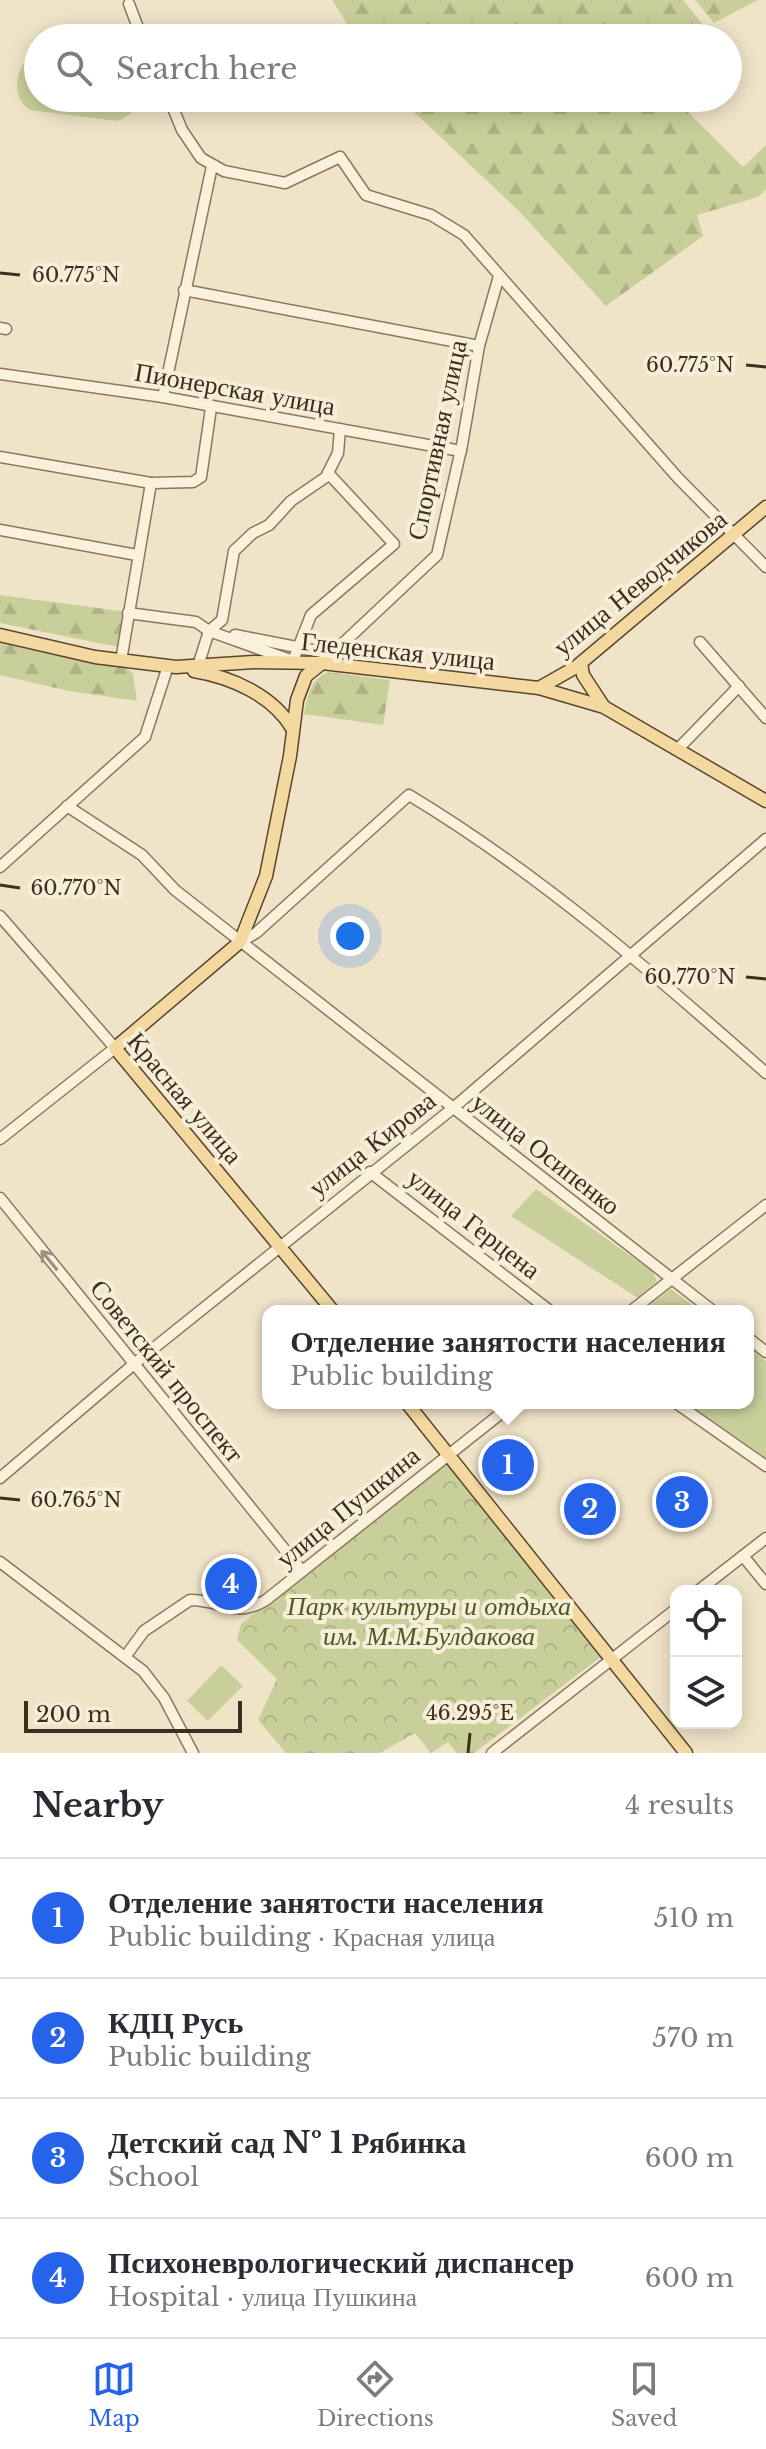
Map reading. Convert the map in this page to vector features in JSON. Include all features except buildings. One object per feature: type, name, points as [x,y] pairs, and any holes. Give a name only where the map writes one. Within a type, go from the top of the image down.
[{"type":"main road","name":"улица Неводчикова","points":[[539,688],[581,663],[766,507]]},
{"type":"main road","name":"Гледенская улица","points":[[0,635],[121,661],[172,667],[293,661],[539,688],[604,707],[766,801]]},
{"type":"main road","points":[[115,1048],[240,942],[266,876],[301,685],[322,663]]},
{"type":"main road","points":[[581,663],[583,675],[604,707]]},
{"type":"main road","points":[[172,667],[243,687],[278,709],[292,728]]},
{"type":"main road","name":"Красная улица","points":[[115,1048],[328,1305]]},
{"type":"main road","points":[[412,1409],[686,1753]]},
{"type":"street","points":[[129,4],[137,24]]},
{"type":"street","points":[[176,112],[190,143],[212,166],[285,183],[340,157],[366,195],[431,215],[450,225],[476,246],[499,276],[732,536],[746,544],[766,567]]},
{"type":"street","points":[[163,397],[212,166]]},
{"type":"street","name":"Спортивная улица","points":[[322,663],[437,555],[461,451],[479,346],[499,276]]},
{"type":"street","points":[[184,290],[479,346]]},
{"type":"street","name":"Пионерская улица","points":[[1,373],[163,397],[461,451]]},
{"type":"street","points":[[0,457],[151,483],[193,482],[201,477],[211,408]]},
{"type":"street","points":[[198,666],[209,631],[222,620],[234,551],[328,473],[338,453],[340,429]]},
{"type":"street","points":[[128,613],[196,622],[209,631],[293,661],[311,615],[394,544],[328,473]]},
{"type":"street","points":[[121,661],[151,483]]},
{"type":"street","points":[[0,530],[137,555]]},
{"type":"street","points":[[209,631],[322,652],[338,649]]},
{"type":"street","points":[[700,642],[766,718]]},
{"type":"street","points":[[0,867],[145,737],[172,667]]},
{"type":"street","points":[[678,749],[739,686]]},
{"type":"street","points":[[240,942],[256,933],[409,795],[526,870],[632,954],[766,1073]]},
{"type":"street","name":"улица Осипенко","points":[[67,806],[142,855],[175,890],[240,942],[705,1305]]},
{"type":"street","name":"улица Кирова","points":[[0,1478],[134,1364],[452,1109],[766,839]]},
{"type":"street","name":"Красная улица","points":[[0,916],[115,1048]]},
{"type":"street","points":[[0,1139],[115,1048]]},
{"type":"street","name":"улица Герцена","points":[[370,1172],[542,1305]]},
{"type":"street","name":"Советский проспект","points":[[0,1198],[302,1571]]},
{"type":"street","points":[[638,1305],[766,1205]]},
{"type":"street","name":"улица Пушкина","points":[[125,1657],[144,1631],[190,1600],[218,1603],[236,1611],[251,1609],[506,1409]]},
{"type":"street","points":[[685,1409],[766,1466]]},
{"type":"street","points":[[706,1585],[766,1538]]},
{"type":"street","points":[[743,1556],[766,1584]]},
{"type":"street","points":[[0,1562],[143,1671],[164,1698],[193,1753]]},
{"type":"street","points":[[492,1753],[670,1614]]},
{"type":"green space","points":[[332,0],[683,0],[702,24],[347,24]]},
{"type":"green space","points":[[695,0],[758,0],[714,23]]},
{"type":"green space","points":[[24,63],[24,105],[17,88]]},
{"type":"green space","points":[[46,112],[131,112],[117,121]]},
{"type":"green space","points":[[414,112],[688,112],[743,167],[766,145],[766,189],[758,197],[697,215],[703,236],[606,306],[520,212]]},
{"type":"green space","points":[[0,595],[128,612],[123,648],[0,623]]},
{"type":"green space","points":[[0,635],[121,661],[133,674],[137,701],[69,691],[0,675]]},
{"type":"green space","points":[[328,672],[390,680],[383,725],[304,714],[314,684]]},
{"type":"green space","points":[[536,1189],[652,1271],[657,1281],[638,1298],[511,1216]]},
{"type":"green space","points":[[671,1289],[692,1305],[650,1305]]},
{"type":"green space","points":[[754,1352],[766,1361],[766,1458],[696,1409],[754,1409]]},
{"type":"green space","name":"Парк культуры и отдыха им. М.М.Булдакова","points":[[447,1462],[602,1656],[474,1753],[457,1753],[448,1742],[431,1753],[415,1733],[380,1753],[286,1753],[258,1720],[277,1679],[237,1640],[241,1624]]},
{"type":"green space","points":[[221,1665],[243,1686],[208,1721],[187,1701]]},
{"type":"place","name":"Отделение занятости населения","points":[[508,1465]]},
{"type":"place","name":"Детский сад № 1 Рябинка","points":[[682,1502]]},
{"type":"place","name":"КДЦ Русь","points":[[590,1509]]},
{"type":"place","name":"Психоневрологический диспансер","points":[[231,1584]]}]
